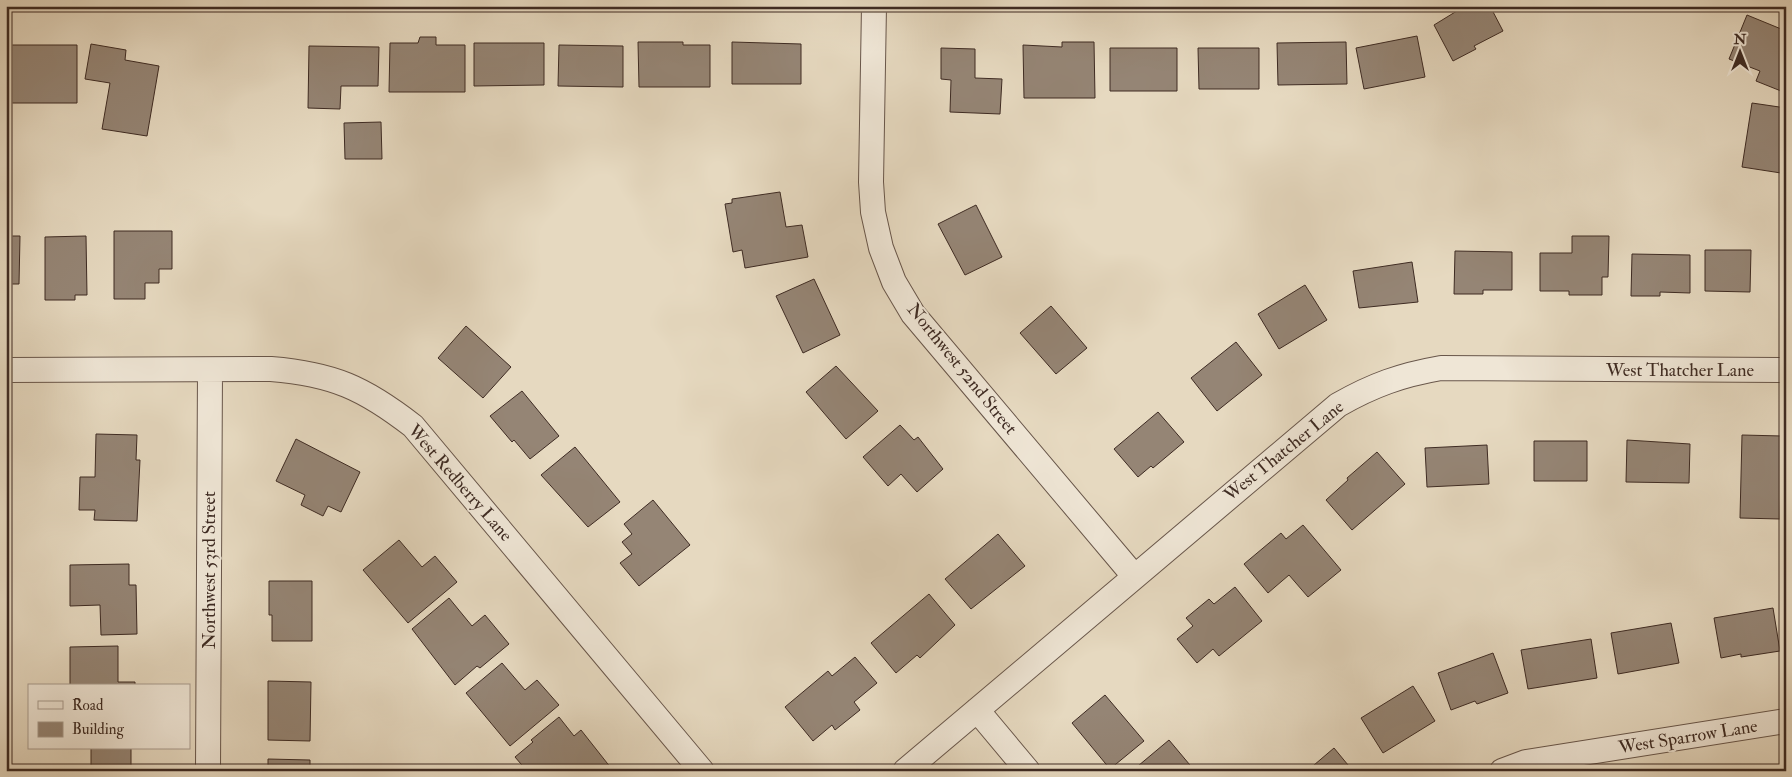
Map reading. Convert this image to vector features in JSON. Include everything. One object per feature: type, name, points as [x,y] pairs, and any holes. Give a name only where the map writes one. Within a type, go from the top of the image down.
[{"type":"street","name":"Northwest 52nd Street","points":[[874,6],[871,190],[873,212],[881,248],[894,282],[913,314],[1134,576]]},
{"type":"street","name":"West Thatcher Lane","points":[[905,771],[1338,405],[1370,387],[1404,374],[1441,368],[1786,370]]},
{"type":"street","name":"West Redberry Lane","points":[[6,370],[271,369],[303,372],[343,382],[381,401],[413,426],[702,771]]},
{"type":"street","name":"Northwest 53rd Street","points":[[208,771],[210,370]]},
{"type":"street","points":[[977,710],[1028,771]]},
{"type":"street","name":"West Sparrow Lane","points":[[1502,771],[1526,762],[1786,721]]},
{"type":"building","points":[[1465,6],[1490,6],[1503,31],[1474,46],[1476,49],[1453,61],[1434,25]]},
{"type":"building","points":[[1747,15],[1786,31],[1786,93],[1756,81],[1760,71],[1729,59]]},
{"type":"building","points":[[1417,36],[1425,77],[1364,89],[1356,48]]},
{"type":"building","points":[[420,37],[436,37],[436,45],[465,45],[465,92],[389,92],[390,43],[418,43]]},
{"type":"building","points":[[638,42],[683,42],[683,45],[710,45],[710,87],[639,87]]},
{"type":"building","points":[[732,42],[801,44],[801,84],[732,84]]},
{"type":"building","points":[[1062,42],[1094,42],[1095,98],[1024,98],[1023,45],[1062,47]]},
{"type":"building","points":[[1346,42],[1347,84],[1278,85],[1277,43]]},
{"type":"building","points":[[474,43],[544,43],[544,85],[474,86]]},
{"type":"building","points":[[91,44],[126,50],[125,60],[159,66],[147,136],[102,129],[110,83],[85,79]]},
{"type":"building","points":[[6,45],[77,45],[77,103],[6,103]]},
{"type":"building","points":[[559,45],[623,46],[623,87],[558,86]]},
{"type":"building","points":[[309,46],[379,47],[378,86],[341,86],[340,109],[308,108]]},
{"type":"building","points":[[941,48],[975,49],[975,78],[1002,79],[1000,114],[950,112],[951,80],[941,79]]},
{"type":"building","points":[[1110,48],[1177,48],[1177,91],[1110,91]]},
{"type":"building","points":[[1198,48],[1259,48],[1259,89],[1199,89]]},
{"type":"building","points":[[1752,103],[1786,108],[1786,145],[1781,173],[1742,167]]},
{"type":"building","points":[[381,122],[382,159],[345,159],[344,123]]},
{"type":"building","points":[[780,192],[786,227],[802,225],[808,257],[745,268],[742,250],[733,252],[725,204],[732,203],[732,199]]},
{"type":"building","points":[[976,205],[1002,257],[965,275],[938,224]]},
{"type":"building","points":[[114,231],[172,231],[172,269],[159,269],[159,283],[145,283],[145,299],[114,299]]},
{"type":"building","points":[[6,236],[20,236],[19,284],[6,284]]},
{"type":"building","points":[[86,236],[87,295],[75,295],[75,300],[45,300],[45,237]]},
{"type":"building","points":[[1572,236],[1609,236],[1608,277],[1602,277],[1602,295],[1569,295],[1569,291],[1540,291],[1540,253],[1572,253]]},
{"type":"building","points":[[1705,250],[1751,250],[1750,292],[1705,291]]},
{"type":"building","points":[[1455,251],[1512,252],[1512,290],[1483,290],[1483,294],[1454,294]]},
{"type":"building","points":[[1632,254],[1690,255],[1690,293],[1660,292],[1660,296],[1631,296]]},
{"type":"building","points":[[1412,262],[1418,302],[1359,308],[1353,271]]},
{"type":"building","points":[[814,279],[840,335],[803,353],[776,296]]},
{"type":"building","points":[[1305,285],[1327,320],[1279,349],[1258,314]]},
{"type":"building","points":[[1051,306],[1087,348],[1056,374],[1020,333]]},
{"type":"building","points":[[466,326],[511,367],[483,398],[438,358]]},
{"type":"building","points":[[1236,342],[1262,375],[1217,411],[1191,378]]},
{"type":"building","points":[[836,366],[878,411],[846,439],[806,392]]},
{"type":"building","points":[[522,391],[559,436],[530,459],[514,440],[512,442],[490,416]]},
{"type":"building","points":[[1158,412],[1184,442],[1153,468],[1151,466],[1138,477],[1114,449]]},
{"type":"building","points":[[900,425],[914,440],[918,437],[943,469],[917,492],[901,474],[888,486],[863,457]]},
{"type":"building","points":[[96,434],[137,435],[136,460],[140,460],[137,521],[94,520],[95,510],[79,510],[80,477],[95,477]]},
{"type":"building","points":[[1742,435],[1782,436],[1780,519],[1740,518]]},
{"type":"building","points":[[296,439],[360,472],[341,512],[328,506],[323,516],[301,505],[305,495],[276,481]]},
{"type":"building","points":[[1627,440],[1690,444],[1689,483],[1626,482]]},
{"type":"building","points":[[1534,441],[1587,441],[1587,481],[1534,481]]},
{"type":"building","points":[[1487,445],[1489,484],[1427,487],[1425,448]]},
{"type":"building","points":[[575,447],[620,502],[588,527],[541,475]]},
{"type":"building","points":[[1377,452],[1405,484],[1352,530],[1326,500],[1348,480],[1347,478]]},
{"type":"building","points":[[653,500],[690,545],[639,586],[620,563],[632,554],[622,542],[632,534],[624,524]]},
{"type":"building","points":[[1303,525],[1341,570],[1308,597],[1289,575],[1268,593],[1244,564],[1281,533],[1286,539]]},
{"type":"building","points":[[998,534],[1025,566],[971,609],[945,579]]},
{"type":"building","points":[[399,540],[422,567],[435,556],[457,582],[408,623],[363,570]]},
{"type":"building","points":[[129,564],[129,585],[136,585],[137,634],[101,635],[100,605],[70,606],[70,565]]},
{"type":"building","points":[[269,581],[312,581],[312,641],[272,641],[272,615],[269,615]]},
{"type":"building","points":[[1235,587],[1262,621],[1219,656],[1213,649],[1197,663],[1177,639],[1193,626],[1186,618],[1209,599],[1214,604]]},
{"type":"building","points":[[929,594],[955,625],[920,658],[917,655],[896,673],[871,643]]},
{"type":"building","points":[[449,598],[472,626],[485,615],[509,644],[480,668],[477,666],[455,685],[412,629]]},
{"type":"building","points":[[1773,608],[1780,651],[1741,657],[1741,654],[1721,658],[1714,618]]},
{"type":"building","points":[[1671,623],[1679,663],[1618,674],[1611,633]]},
{"type":"building","points":[[1591,639],[1597,678],[1528,689],[1521,650]]},
{"type":"building","points":[[118,646],[118,682],[135,682],[135,684],[70,684],[70,647]]},
{"type":"building","points":[[1493,653],[1508,693],[1477,704],[1475,701],[1451,710],[1438,673]]},
{"type":"building","points":[[855,657],[877,683],[854,702],[860,710],[835,730],[832,725],[813,741],[785,707],[828,671],[832,676]]},
{"type":"building","points":[[502,663],[525,690],[537,680],[559,705],[510,746],[466,693]]},
{"type":"building","points":[[268,681],[311,682],[310,741],[268,740]]},
{"type":"building","points":[[1413,686],[1435,721],[1383,753],[1361,718]]},
{"type":"building","points":[[1105,695],[1144,741],[1110,769],[1072,723]]},
{"type":"building","points":[[559,717],[574,736],[581,730],[611,768],[608,771],[527,771],[515,757],[533,742],[531,740]]},
{"type":"building","points":[[1169,740],[1195,771],[1132,771]]},
{"type":"building","points":[[1334,748],[1353,771],[1307,771]]},
{"type":"building","points":[[91,750],[131,750],[131,771],[91,771]]},
{"type":"building","points":[[268,759],[310,760],[310,771],[268,771]]}]
